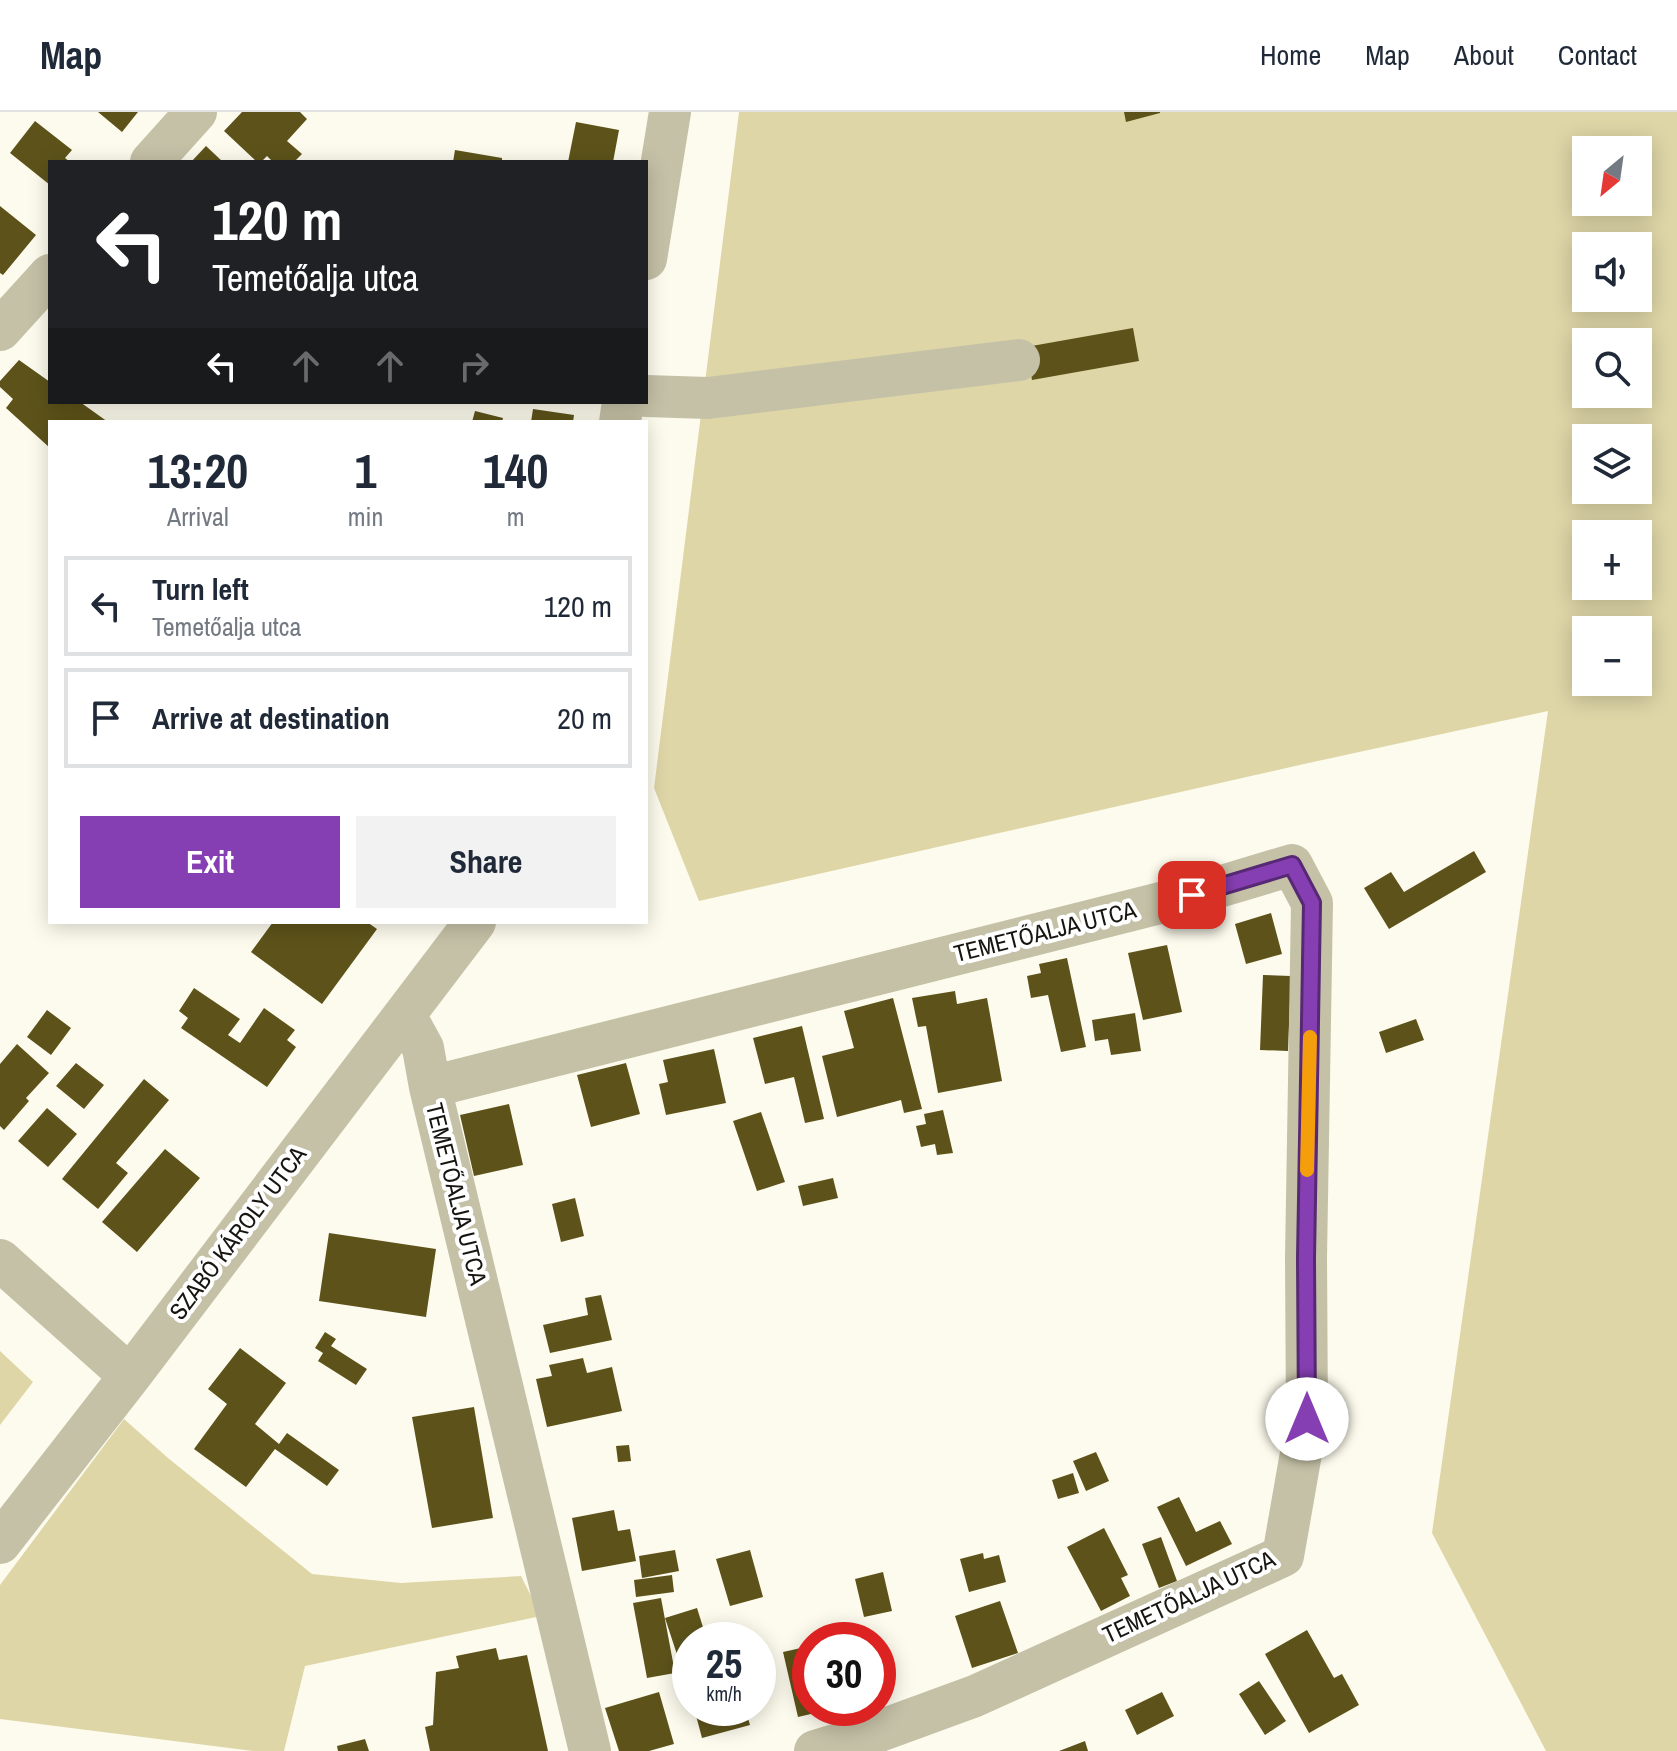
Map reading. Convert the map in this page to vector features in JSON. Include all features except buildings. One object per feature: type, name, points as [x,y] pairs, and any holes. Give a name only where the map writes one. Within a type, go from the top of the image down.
[{"type":"street","points":[[153,160],[196,112]]},
{"type":"street","points":[[648,247],[670,112]]},
{"type":"street","points":[[0,330],[48,277]]},
{"type":"street","points":[[648,396],[708,398],[1019,360]]},
{"type":"street","name":"TEMETŐALJA UTCA","points":[[590,1751],[430,1087],[1192,895],[1292,865],[1312,903],[1306,1258],[1307,1419],[1283,1556],[975,1696],[815,1751]]},
{"type":"street","name":"SZABÓ KÁROLY UTCA","points":[[0,1543],[473,924]]},
{"type":"street","points":[[405,1015],[423,1048],[430,1087]]},
{"type":"street","points":[[0,1260],[130,1376]]},
{"type":"shaded area","points":[[739,112],[1677,112],[1677,1751],[1546,1751],[1432,1533],[1548,711],[699,901],[654,788]]},
{"type":"shaded area","points":[[0,1351],[33,1382],[0,1425]]},
{"type":"shaded area","points":[[124,1419],[312,1574],[401,1583],[521,1576],[541,1616],[305,1666],[284,1751],[253,1751],[0,1719],[0,1585]]},
{"type":"slow traffic","points":[[1307,1170],[1310,1037]]},
{"type":"route","points":[[1192,895],[1292,865],[1312,903],[1306,1258],[1307,1419]]}]
